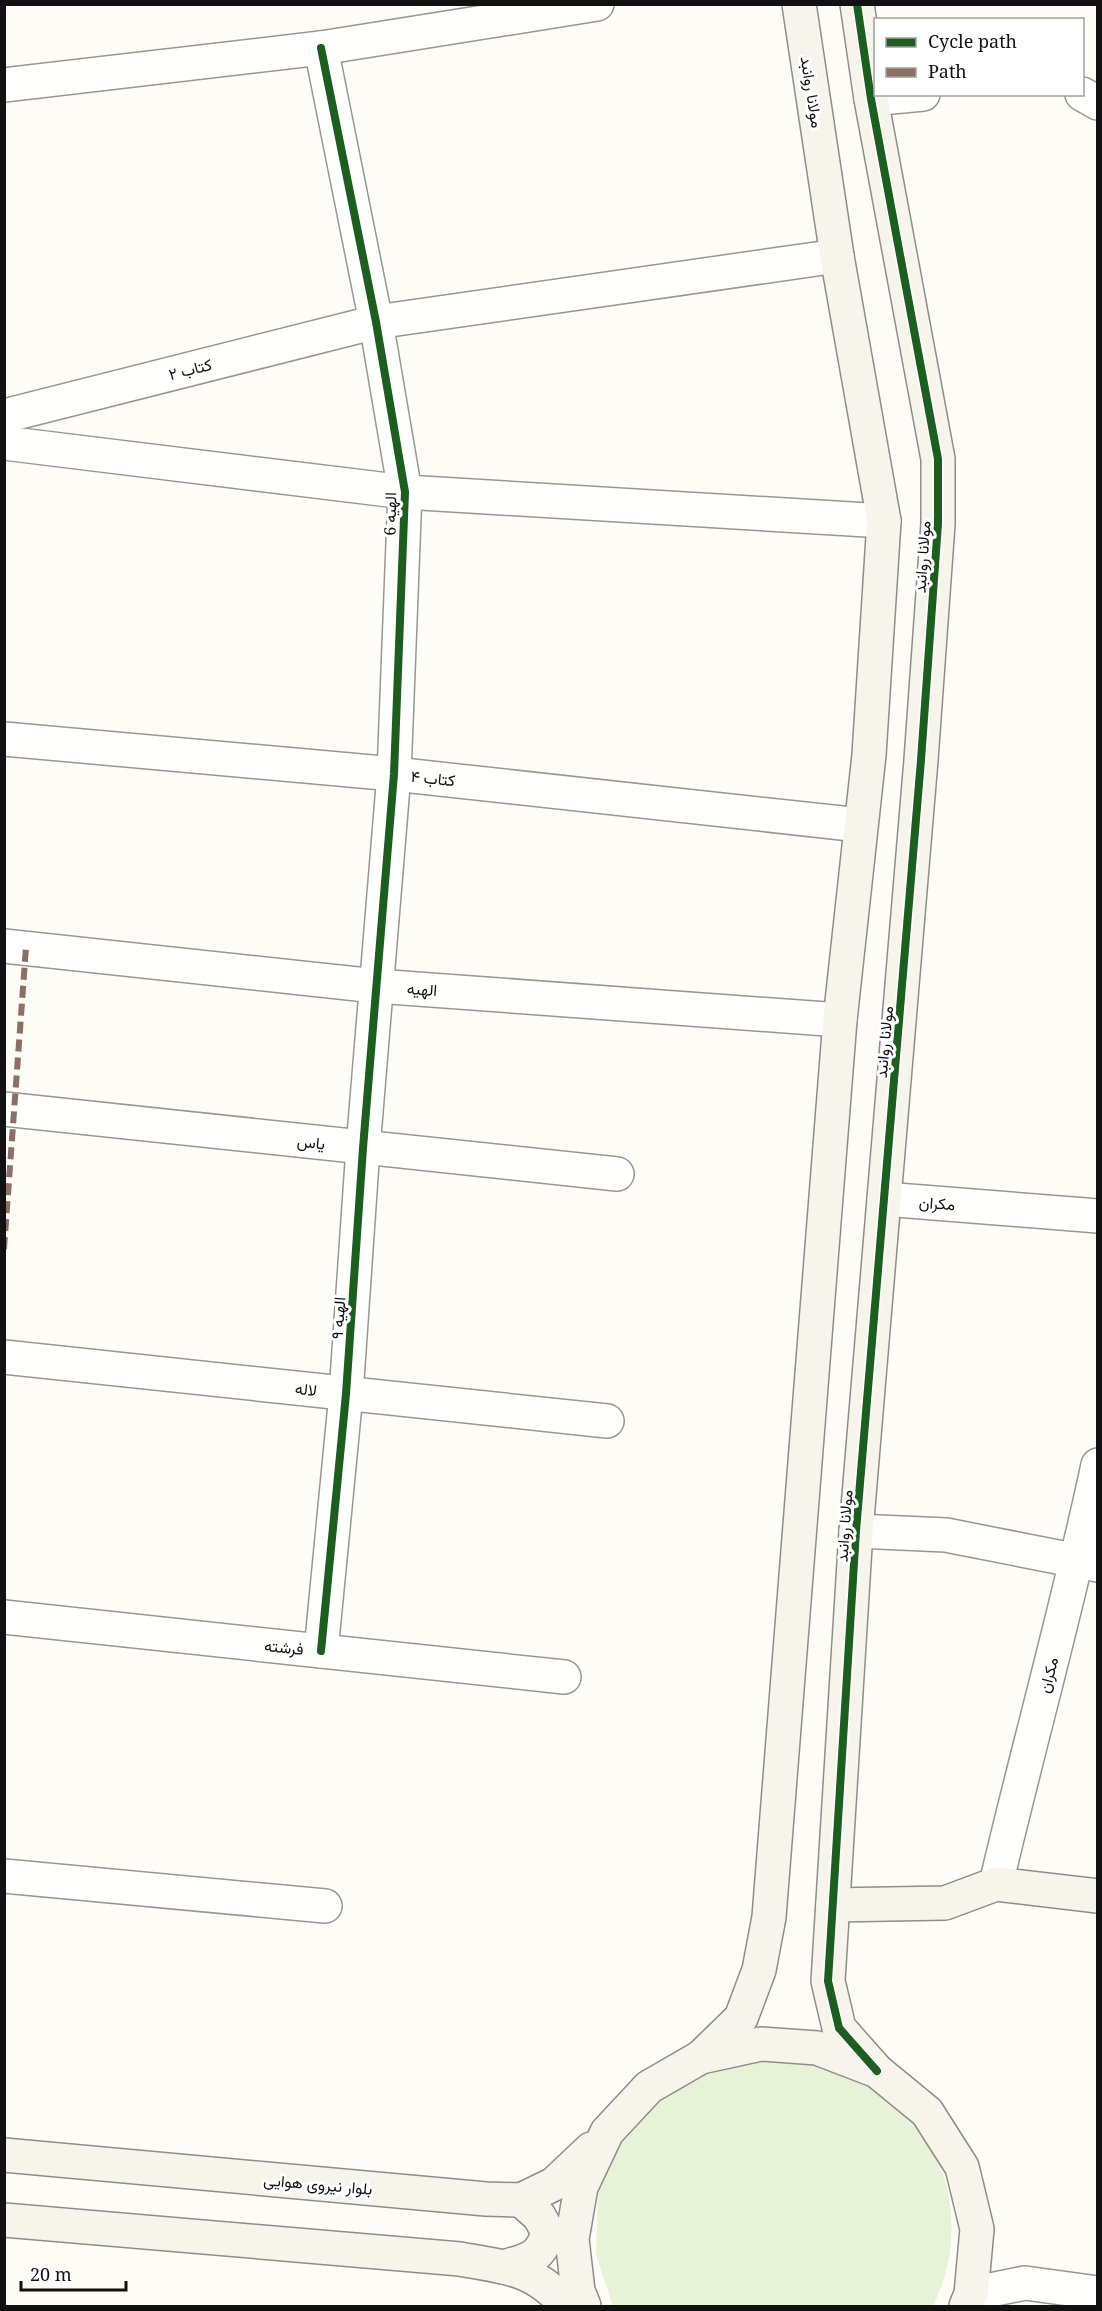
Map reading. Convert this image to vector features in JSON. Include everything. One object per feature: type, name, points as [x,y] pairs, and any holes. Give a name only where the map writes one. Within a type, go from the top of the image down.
[{"type":"street","points":[[4,85],[321,48],[597,4]]},
{"type":"street","name":"مولانا روانبد","points":[[701,2057],[741,2018],[759,1970],[769,1917],[840,1020],[869,755],[884,521],[837,256],[799,4]]},
{"type":"street","name":"مولانا روانبد","points":[[857,4],[871,99],[939,459],[938,524],[921,760],[856,1531],[828,1981],[838,2028],[878,2071]]},
{"type":"street","name":"الهیه 6","points":[[321,48],[376,322],[405,492],[394,774],[376,986]]},
{"type":"street","points":[[1084,95],[1098,103]]},
{"type":"street","points":[[871,99],[902,96]]},
{"type":"street","name":"کتاب ۲","points":[[4,416],[376,322],[837,256]]},
{"type":"street","points":[[4,443],[405,492],[884,521]]},
{"type":"street","name":"کتاب ۴","points":[[4,740],[394,774],[860,825]]},
{"type":"street","points":[[869,755],[921,760]]},
{"type":"street","name":"الهیه","points":[[4,946],[376,986],[840,1020]]},
{"type":"street","name":"الهیه ۹","points":[[321,1651],[346,1394],[376,986]]},
{"type":"street","name":"یاس","points":[[4,1108],[618,1174]]},
{"type":"street","name":"مکران","points":[[884,1199],[1098,1216]]},
{"type":"street","name":"لاله","points":[[4,1358],[608,1421]]},
{"type":"street","name":"مکران","points":[[996,1884],[1023,1767],[1088,1562],[1098,1465]]},
{"type":"street","points":[[856,1531],[946,1535],[1088,1562]]},
{"type":"street","name":"فرشته","points":[[4,1617],[564,1677]]},
{"type":"street","points":[[4,1876],[325,1906]]},
{"type":"street","points":[[833,1905],[945,1903],[996,1884],[1098,1896]]},
{"type":"street","points":[[701,2057],[761,2044],[817,2048],[878,2071],[927,2112],[962,2167],[977,2229],[968,2300],[1025,2283],[1098,2293]]},
{"type":"street","name":"بلوار نیروی هوایی","points":[[4,2155],[486,2199],[521,2200],[554,2184],[649,2087],[701,2057]]},
{"type":"street","points":[[584,2307],[578,2291],[572,2239],[581,2187],[607,2132]]},
{"type":"street","points":[[503,2267],[530,2259],[544,2247],[548,2232],[539,2216],[521,2200]]},
{"type":"street","points":[[4,2220],[460,2259],[503,2267],[533,2276],[552,2290],[567,2307]]},
{"type":"green space","points":[[822,2058],[854,2071],[879,2085],[916,2123],[931,2147],[942,2172],[949,2198],[952,2225],[950,2252],[944,2280],[933,2306],[613,2306],[596,2255],[598,2194],[621,2137],[661,2090],[710,2063]]},
{"type":"marked path","points":[[4,1249],[26,947]]},
{"type":"cycle path","points":[[857,4],[871,99],[938,459],[938,524],[921,760],[856,1531],[828,1981],[839,2028],[877,2071]]},
{"type":"cycle path","points":[[321,48],[376,322],[405,492],[394,774],[363,1148],[346,1394],[321,1651]]}]
